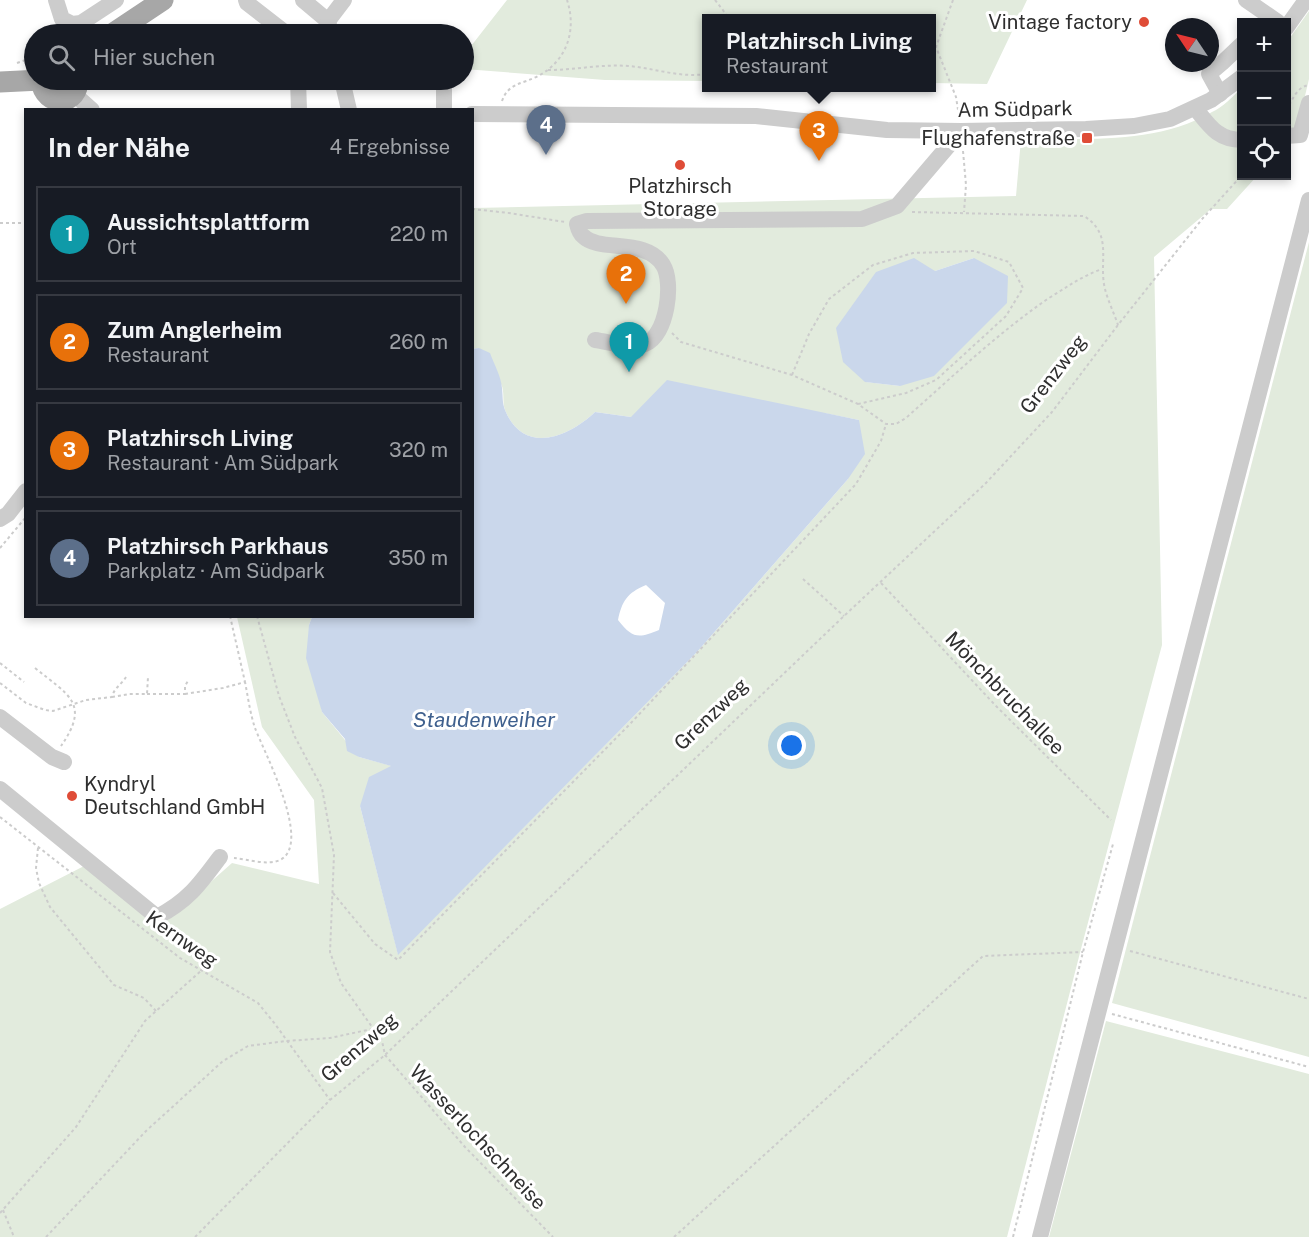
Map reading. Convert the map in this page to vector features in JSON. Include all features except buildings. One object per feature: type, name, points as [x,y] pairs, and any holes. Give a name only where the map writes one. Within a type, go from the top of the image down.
[{"type":"main road","points":[[127,24],[163,0]]},
{"type":"main road","points":[[0,82],[24,81]]},
{"type":"main road","points":[[43,90],[46,96],[61,101],[72,90]]},
{"type":"street","points":[[56,3],[62,19],[72,24],[81,23],[116,0]]},
{"type":"street","points":[[246,0],[274,24]]},
{"type":"street","points":[[303,0],[326,24]]},
{"type":"street","points":[[332,24],[344,0]]},
{"type":"street","points":[[1246,0],[1266,18]]},
{"type":"street","points":[[1291,22],[1306,0]]},
{"type":"street","points":[[1220,94],[1209,74],[1237,49]]},
{"type":"street","points":[[1237,81],[1220,94],[1195,108],[1214,132],[1237,140]]},
{"type":"street","points":[[77,90],[91,108]]},
{"type":"street","points":[[298,90],[299,108]]},
{"type":"street","points":[[344,90],[349,108]]},
{"type":"street","points":[[444,90],[444,108]]},
{"type":"street","points":[[1293,136],[1309,103]]},
{"type":"street","name":"Am Südpark","points":[[474,114],[756,116],[887,130],[961,131],[1134,126],[1170,119],[1195,108]]},
{"type":"street","points":[[677,133],[678,116]]},
{"type":"street","points":[[595,340],[633,345],[647,343],[661,324],[667,304],[667,276],[663,265],[657,258],[640,249],[592,242],[582,236],[577,224],[587,221],[862,219],[897,206],[961,131]]},
{"type":"street","points":[[1040,1237],[1309,200]]},
{"type":"street","points":[[0,519],[8,514],[24,494]]},
{"type":"street","points":[[0,717],[58,760]]},
{"type":"street","points":[[0,789],[158,917],[177,906],[194,891],[220,857]]},
{"type":"path","points":[[548,70],[565,51],[573,25],[567,0]]},
{"type":"path","points":[[715,0],[726,14]]},
{"type":"path","points":[[953,0],[936,47],[956,97],[966,185],[964,213]]},
{"type":"path","points":[[14,65],[24,61]]},
{"type":"path","points":[[502,113],[502,100],[506,91],[515,84],[548,70],[617,65],[667,73],[702,75]]},
{"type":"path","name":"Grenzweg","points":[[195,1237],[330,1100],[385,1055],[844,616],[986,484],[1052,412],[1203,218],[1238,180]]},
{"type":"path","points":[[897,206],[916,213],[1084,216],[1098,226],[1103,239],[1102,268],[1105,289],[1118,325]]},
{"type":"path","points":[[474,210],[519,214],[577,224]]},
{"type":"path","points":[[0,223],[24,223]]},
{"type":"path","points":[[792,375],[809,334],[829,299],[873,265],[913,253],[974,251],[1009,262],[1023,288],[1006,316],[936,380],[906,393],[858,404]]},
{"type":"path","points":[[661,324],[681,342],[792,375],[858,404],[886,424],[896,424],[906,418],[984,347],[1033,309],[1083,275],[1102,268]]},
{"type":"path","points":[[333,893],[375,944],[398,960],[630,724],[856,484],[881,441],[886,424]]},
{"type":"path","points":[[0,548],[24,519]]},
{"type":"path","points":[[803,579],[844,616]]},
{"type":"path","name":"Mönchbruchallee","points":[[881,583],[996,706],[1111,820]]},
{"type":"path","points":[[220,857],[272,863],[286,856],[292,839],[282,791],[254,725],[230,618]]},
{"type":"path","name":"Wasserlochschneise","points":[[258,618],[283,707],[295,737],[322,788],[334,855],[330,952],[341,983],[382,1041],[385,1055],[465,1147],[552,1237]]},
{"type":"path","points":[[0,663],[24,682]]},
{"type":"path","points":[[35,668],[64,692],[74,704],[76,714],[73,728],[58,760]]},
{"type":"path","points":[[112,697],[113,690],[122,683],[126,676]]},
{"type":"path","points":[[147,678],[147,694]]},
{"type":"path","points":[[185,694],[185,686],[189,679]]},
{"type":"path","points":[[0,683],[34,707],[53,711],[74,704],[129,694],[185,694],[245,682]]},
{"type":"path","name":"Kernweg","points":[[0,817],[180,958],[258,1004],[330,1100]]},
{"type":"path","points":[[1013,1237],[1083,952],[1113,844]]},
{"type":"path","points":[[38,847],[36,868],[39,883],[50,907],[114,985],[144,998],[156,1011]]},
{"type":"path","points":[[1115,948],[1309,999]]},
{"type":"path","points":[[674,1237],[983,956],[1083,952]]},
{"type":"path","points":[[14,1237],[1,1211],[75,1127],[145,1021],[202,970]]},
{"type":"path","points":[[1099,1011],[1309,1067]]},
{"type":"path","points":[[46,1237],[146,1131],[223,1061],[248,1046],[330,1038],[372,1029]]},
{"type":"shaded area","points":[[507,0],[1027,0],[987,84],[936,83],[936,14],[702,14],[702,81],[605,80],[474,70],[474,42]]},
{"type":"shaded area","points":[[1309,11],[1309,79],[1300,117],[1291,133],[1291,72],[1291,36]]},
{"type":"shaded area","points":[[1237,93],[1237,180],[1253,180],[1227,209],[1211,209],[1154,257],[1162,645],[1007,1237],[0,1237],[0,909],[86,865],[161,926],[232,863],[319,884],[314,800],[262,727],[237,618],[312,618],[309,625],[322,712],[359,757],[392,766],[360,806],[398,954],[697,652],[848,479],[859,420],[824,413],[631,417],[595,412],[572,429],[559,435],[547,438],[523,433],[513,424],[505,410],[502,387],[496,375],[479,348],[474,349],[474,208],[1016,196],[1021,139],[1095,139],[1143,135],[1190,123],[1216,110]],"holes":[[[974,258],[900,386],[866,382],[844,362],[935,271]]]},
{"type":"shaded area","points":[[1309,242],[1309,1057],[1112,1003]]},
{"type":"shaded area","points":[[1106,1021],[1309,1074],[1309,1237],[1049,1237]]},
{"type":"water","points":[[914,258],[935,271],[974,258],[1008,276],[1007,303],[934,376],[900,386],[865,382],[843,362],[836,328],[876,272]]},
{"type":"water","name":"Staudenweiher","points":[[479,348],[490,353],[500,379],[505,410],[513,424],[523,433],[534,437],[547,438],[559,435],[572,429],[595,412],[631,417],[667,380],[859,420],[865,454],[848,479],[697,652],[398,955],[360,806],[369,777],[391,766],[359,757],[347,751],[345,739],[322,712],[306,658],[312,618],[474,618],[474,349]],"holes":[[[646,585],[665,603],[659,630],[640,636],[627,630],[618,620],[626,598]]]},
{"type":"place","name":"Vintage factory","points":[[1144,22]]},
{"type":"place","name":"Flughafenstraße","points":[[1087,138]]},
{"type":"place","name":"Platzhirsch Parkhaus","points":[[546,155]]},
{"type":"place","name":"Platzhirsch Living","points":[[819,161]]},
{"type":"place","name":"Platzhirsch Storage","points":[[680,165]]},
{"type":"place","name":"Zum Anglerheim","points":[[626,304]]},
{"type":"place","name":"Aussichtsplattform","points":[[629,372]]},
{"type":"place","name":"Kyndryl Deutschland GmbH","points":[[72,796]]}]
